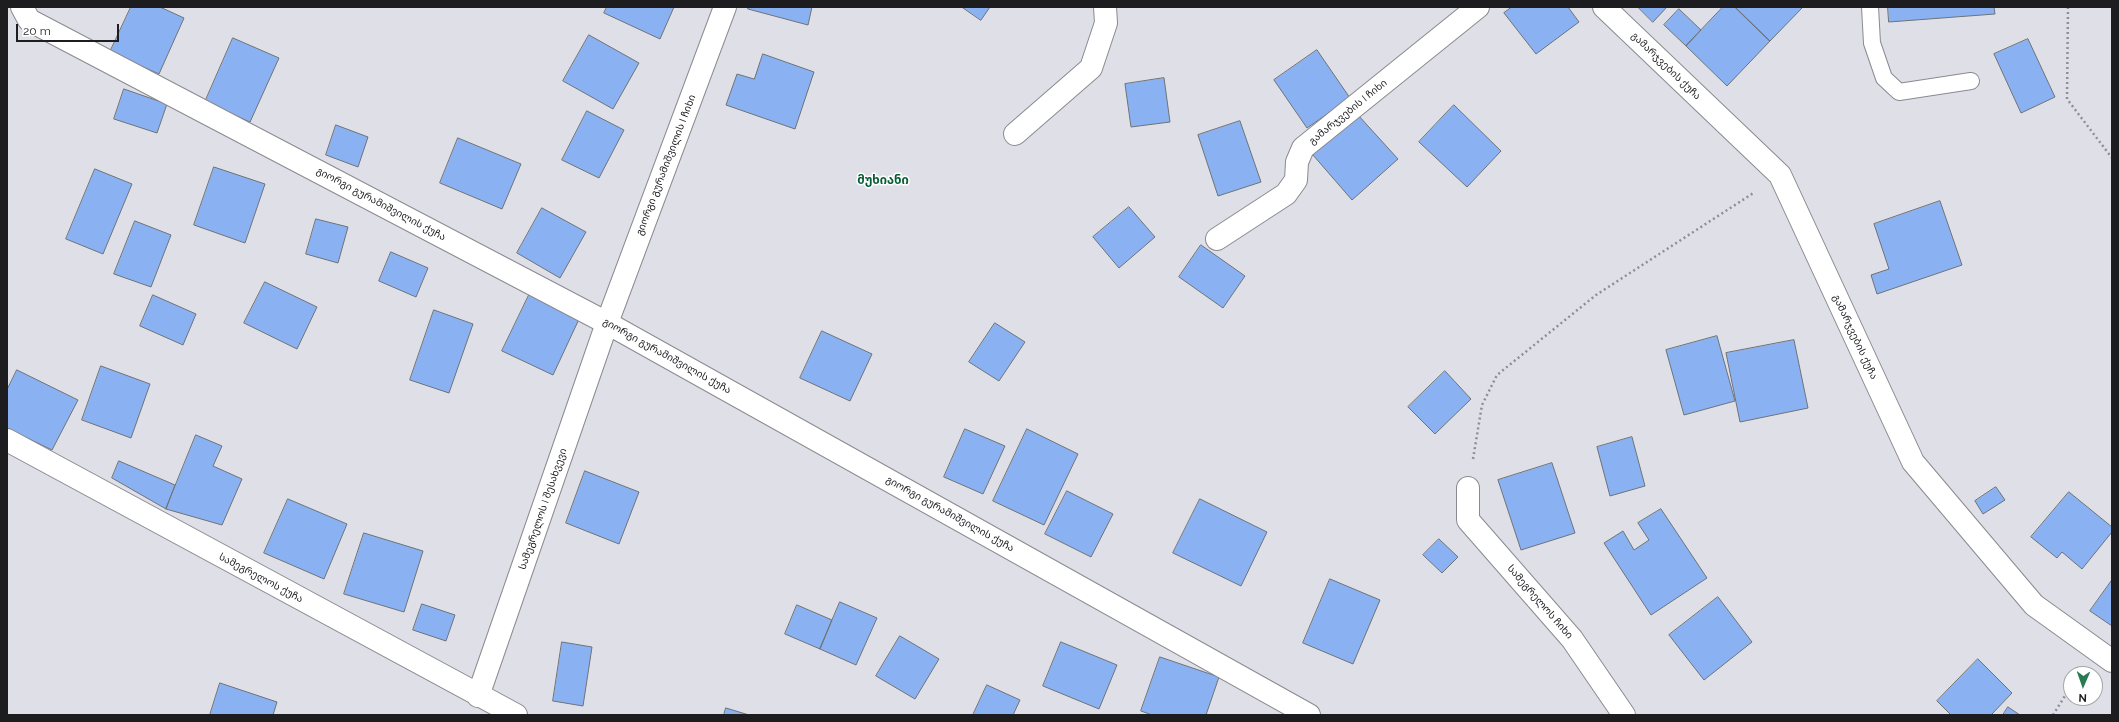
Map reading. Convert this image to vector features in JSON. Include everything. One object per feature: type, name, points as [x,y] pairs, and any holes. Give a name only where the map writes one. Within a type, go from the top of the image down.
[{"type":"street","name":"გიორგი გურამიშვილის ქუჩა","points":[[22,7],[29,20],[607,323],[1309,715]]},
{"type":"street","name":"გიორგი გურამიშვილის I ჩიხი","points":[[607,323],[725,7]]},
{"type":"street","points":[[1015,134],[1091,68],[1106,23],[1105,7]]},
{"type":"street","name":"გამარჯვების I ჩიხი","points":[[1217,240],[1286,194],[1296,180],[1297,162],[1303,148],[1478,7]]},
{"type":"street","name":"გამარჯვების ქუჩა","points":[[1604,7],[1780,175],[1913,462],[2034,605],[2112,661]]},
{"type":"street","name":"სამეგრელოს I შესახვევი","points":[[478,696],[607,323]]},
{"type":"street","name":"სამეგრელოს ქუჩა","points":[[7,440],[478,696],[516,715]]},
{"type":"street","name":"სამეგრელოს ჩიხი","points":[[1468,488],[1468,520],[1572,639],[1624,715]]},
{"type":"lane","points":[[1870,7],[1872,43],[1884,78],[1899,92],[1971,81]]},
{"type":"path","points":[[2068,7],[2067,99],[2112,158]]},
{"type":"path","points":[[1468,488],[1482,405],[1497,375],[1596,295],[1780,175]]},
{"type":"path","points":[[2052,715],[2063,698]]},
{"type":"building","points":[[131,7],[160,7],[184,18],[159,74],[110,52]]},
{"type":"building","points":[[607,7],[674,7],[660,39],[604,13]]},
{"type":"building","points":[[748,7],[812,7],[808,25],[748,9]]},
{"type":"building","points":[[962,7],[990,7],[981,20]]},
{"type":"building","points":[[1512,7],[1568,7],[1579,22],[1536,54],[1504,13]]},
{"type":"building","points":[[1638,7],[1667,7],[1653,22]]},
{"type":"building","points":[[1723,7],[1735,7],[1770,41],[1727,86],[1686,46]]},
{"type":"building","points":[[1735,7],[1803,7],[1770,41]]},
{"type":"building","points":[[1888,7],[1994,7],[1995,14],[1889,22]]},
{"type":"building","points":[[1679,9],[1701,30],[1686,46],[1664,25]]},
{"type":"building","points":[[589,35],[639,63],[613,109],[563,81]]},
{"type":"building","points":[[233,38],[279,58],[250,122],[205,102]]},
{"type":"building","points":[[2028,39],[2055,97],[2021,113],[1994,54]]},
{"type":"building","points":[[1317,50],[1350,98],[1307,128],[1274,80]]},
{"type":"building","points":[[763,54],[814,72],[795,129],[726,105],[737,74],[754,79]]},
{"type":"building","points":[[1164,78],[1170,122],[1131,127],[1125,84]]},
{"type":"building","points":[[124,89],[167,104],[157,133],[114,119]]},
{"type":"building","points":[[1454,105],[1501,151],[1467,187],[1419,142]]},
{"type":"building","points":[[587,111],[624,130],[599,178],[562,160]]},
{"type":"building","points":[[1358,115],[1398,159],[1352,200],[1313,155]]},
{"type":"building","points":[[1240,121],[1261,182],[1218,196],[1198,135]]},
{"type":"building","points":[[336,125],[368,137],[358,167],[326,155]]},
{"type":"building","points":[[458,138],[521,164],[502,209],[440,183]]},
{"type":"building","points":[[214,167],[265,184],[245,243],[194,225]]},
{"type":"building","points":[[95,169],[132,184],[103,254],[66,239]]},
{"type":"building","points":[[1940,201],[1962,265],[1877,294],[1871,275],[1889,269],[1874,224]]},
{"type":"building","points":[[1129,207],[1155,237],[1119,268],[1093,237]]},
{"type":"building","points":[[542,208],[586,232],[560,278],[517,253]]},
{"type":"building","points":[[316,219],[348,227],[338,263],[306,254]]},
{"type":"building","points":[[135,221],[171,235],[151,287],[114,274]]},
{"type":"building","points":[[1201,245],[1245,276],[1223,308],[1179,277]]},
{"type":"building","points":[[391,252],[428,268],[416,297],[379,281]]},
{"type":"building","points":[[265,282],[317,307],[297,349],[244,323]]},
{"type":"building","points":[[530,293],[580,317],[553,375],[502,351]]},
{"type":"building","points":[[153,295],[196,314],[183,345],[140,326]]},
{"type":"building","points":[[434,310],[473,324],[449,393],[410,380]]},
{"type":"building","points":[[995,323],[1025,342],[999,381],[969,362]]},
{"type":"building","points":[[822,331],[872,354],[850,401],[800,378]]},
{"type":"building","points":[[1717,336],[1735,401],[1684,415],[1666,350]]},
{"type":"building","points":[[1794,340],[1808,408],[1740,422],[1726,353]]},
{"type":"building","points":[[101,366],[150,384],[131,438],[82,420]]},
{"type":"building","points":[[17,370],[78,400],[52,450],[7,428],[7,390]]},
{"type":"building","points":[[1445,371],[1471,399],[1435,434],[1408,407]]},
{"type":"building","points":[[965,429],[1005,446],[983,494],[944,477]]},
{"type":"building","points":[[1027,429],[1078,454],[1044,525],[993,501]]},
{"type":"building","points":[[196,435],[222,446],[213,466],[242,479],[222,525],[166,509]]},
{"type":"building","points":[[1632,437],[1645,486],[1610,496],[1597,447]]},
{"type":"building","points":[[119,461],[175,485],[166,509],[112,478]]},
{"type":"building","points":[[1552,463],[1575,533],[1521,550],[1498,480]]},
{"type":"building","points":[[585,471],[639,492],[619,544],[566,523]]},
{"type":"building","points":[[1996,487],[2005,500],[1983,514],[1975,501]]},
{"type":"building","points":[[1067,491],[1113,514],[1091,557],[1045,534]]},
{"type":"building","points":[[2069,492],[2112,527],[2112,532],[2082,569],[2062,552],[2057,558],[2031,537]]},
{"type":"building","points":[[288,499],[347,524],[324,579],[264,553]]},
{"type":"building","points":[[1200,499],[1267,532],[1241,586],[1173,553]]},
{"type":"building","points":[[1661,509],[1707,578],[1651,615],[1604,543],[1623,531],[1634,550],[1649,540],[1638,523]]},
{"type":"building","points":[[364,533],[423,551],[404,612],[344,594]]},
{"type":"building","points":[[1439,539],[1458,557],[1442,573],[1423,555]]},
{"type":"building","points":[[1330,579],[1380,600],[1353,664],[1303,643]]},
{"type":"building","points":[[2112,580],[2112,626],[2090,611]]},
{"type":"building","points":[[1718,597],[1752,642],[1704,680],[1669,635]]},
{"type":"building","points":[[840,602],[877,618],[856,665],[820,649]]},
{"type":"building","points":[[422,604],[455,615],[446,641],[413,630]]},
{"type":"building","points":[[797,605],[832,620],[820,649],[785,634]]},
{"type":"building","points":[[900,636],[939,659],[915,699],[876,676]]},
{"type":"building","points":[[562,642],[592,647],[583,706],[553,701]]},
{"type":"building","points":[[1061,642],[1117,665],[1099,709],[1043,686]]},
{"type":"building","points":[[1160,657],[1219,677],[1206,715],[1152,715],[1141,711]]},
{"type":"building","points":[[1978,659],[2012,693],[1991,715],[1951,715],[1937,701]]},
{"type":"building","points":[[220,683],[277,702],[273,715],[210,715]]},
{"type":"building","points":[[987,685],[1020,700],[1013,715],[973,715]]},
{"type":"building","points":[[2008,707],[2020,715],[2003,715]]},
{"type":"building","points":[[726,708],[749,715],[724,715]]},
{"type":"district","name":"მუხიანი","points":[[883,180]]}]
